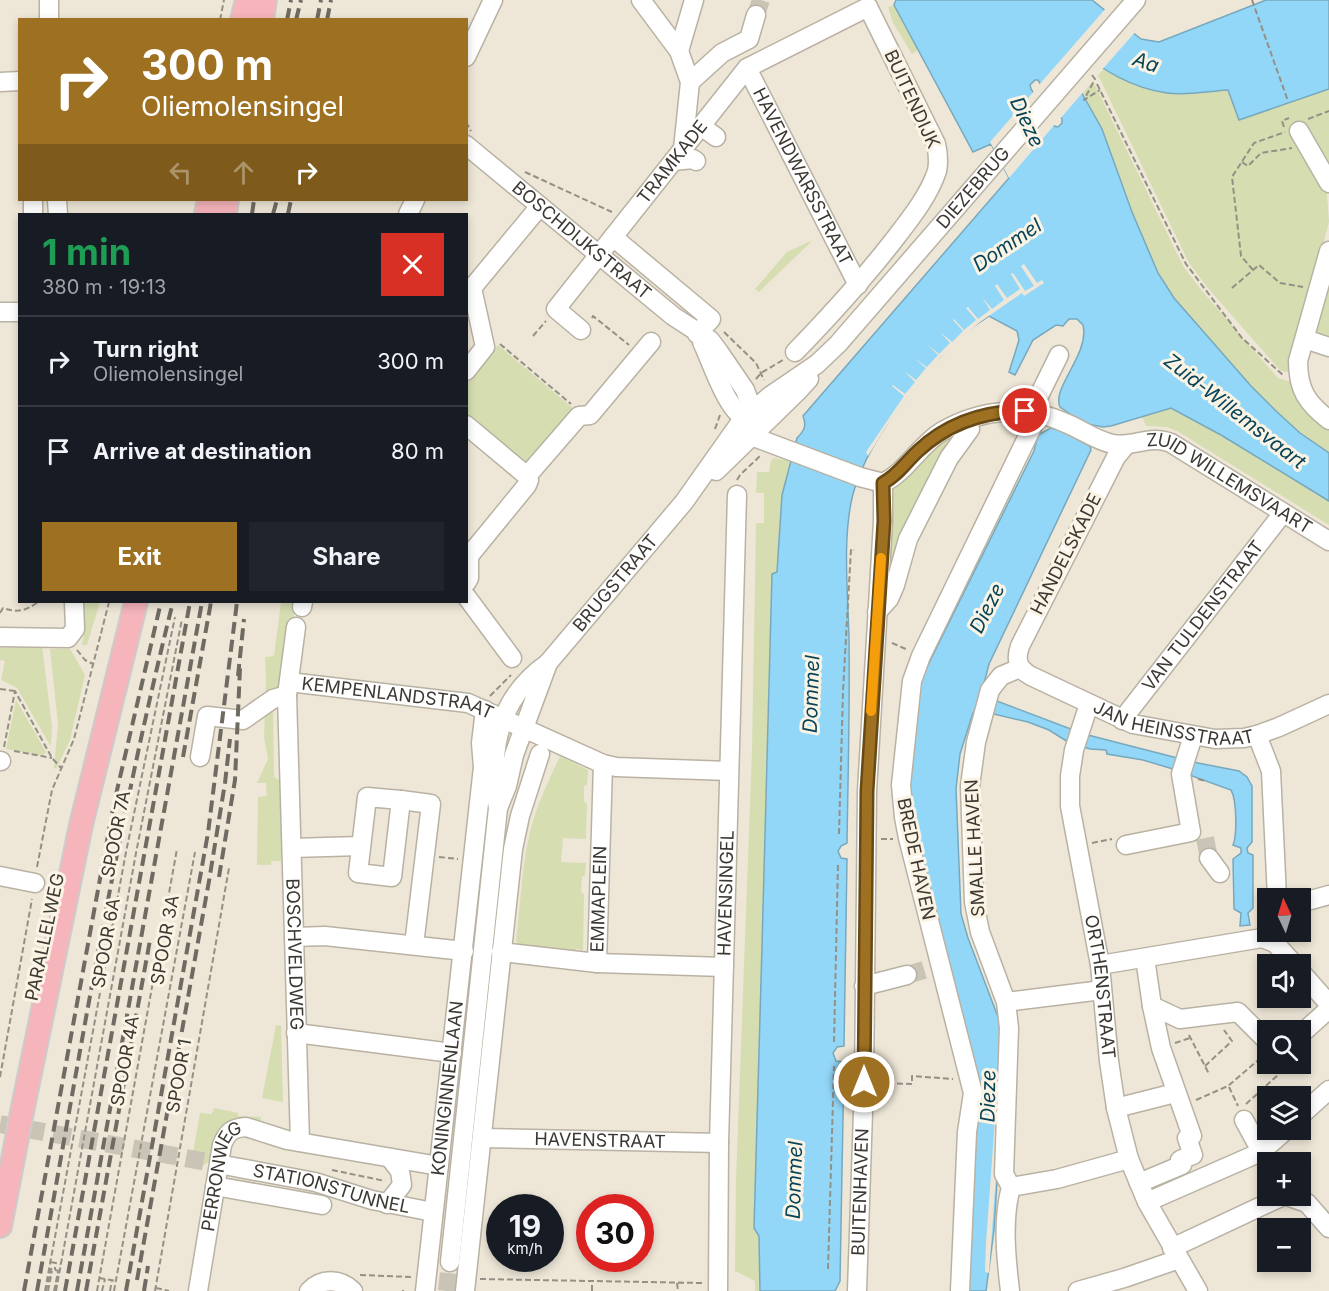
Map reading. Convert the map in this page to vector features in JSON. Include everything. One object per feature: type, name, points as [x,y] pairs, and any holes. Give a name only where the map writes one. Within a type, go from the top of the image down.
[{"type":"main road","points":[[243,18],[247,0]]},
{"type":"main road","points":[[262,18],[265,0]]},
{"type":"main road","points":[[79,770],[122,603]]},
{"type":"main road","points":[[79,770],[136,603]]},
{"type":"main road","name":"PARALLELWEG","points":[[16,1106],[69,880],[79,770]]},
{"type":"main road","points":[[0,1157],[16,1106]]},
{"type":"main road","points":[[0,1226],[16,1106]]},
{"type":"street","points":[[49,0],[50,18]]},
{"type":"street","points":[[468,53],[493,0]]},
{"type":"street","points":[[641,0],[679,51],[690,82],[684,157]]},
{"type":"street","points":[[679,51],[694,0]]},
{"type":"street","points":[[747,68],[870,3]]},
{"type":"street","name":"BUITENDIJK","points":[[795,352],[858,285],[907,224],[927,193],[936,172],[939,157],[936,144],[870,3]]},
{"type":"street","name":"DIEZEBRUG","points":[[751,423],[838,344],[1132,5]]},
{"type":"street","points":[[690,82],[722,53],[749,39],[756,15]]},
{"type":"street","name":"TRAMKADE","points":[[555,309],[627,219],[684,157],[701,126],[747,68]]},
{"type":"street","name":"HAVENDWARSSTRAAT","points":[[747,68],[858,285]]},
{"type":"street","points":[[0,82],[18,81]]},
{"type":"street","points":[[701,126],[716,137]]},
{"type":"street","points":[[1299,131],[1329,183]]},
{"type":"street","name":"BOSCHDIJKSTRAAT","points":[[468,147],[599,256],[697,333],[710,340],[745,390],[751,423]]},
{"type":"street","points":[[468,369],[485,348],[471,288],[540,206]]},
{"type":"street","name":"BOSCHDIJKSTRAAT","points":[[613,237],[711,319]]},
{"type":"street","points":[[1329,251],[1298,361],[1298,377],[1305,398],[1329,420]]},
{"type":"street","points":[[555,309],[581,330]]},
{"type":"street","points":[[0,312],[18,312]]},
{"type":"street","points":[[697,333],[711,319]]},
{"type":"street","name":"BOSCHDIJKSTRAAT","points":[[697,333],[730,404],[751,423]]},
{"type":"street","points":[[1305,339],[1329,347]]},
{"type":"street","points":[[527,476],[579,416],[590,415],[645,348]]},
{"type":"street","name":"BREDE HAVEN","points":[[960,1291],[967,1132],[973,1100],[971,1080],[933,968],[901,794],[912,681],[921,656],[1024,446],[1035,412],[1059,355]]},
{"type":"street","points":[[751,423],[780,446],[860,477],[883,483],[895,476],[926,444],[955,425],[994,412],[1035,412],[1065,422],[1114,444],[1126,444]]},
{"type":"street","name":"BRUGSTRAAT","points":[[684,502],[713,461],[751,423]]},
{"type":"street","name":"BRUGSTRAAT","points":[[548,663],[751,423]]},
{"type":"street","points":[[468,427],[529,480],[469,556],[468,580]]},
{"type":"street","points":[[877,612],[889,599],[908,539],[949,458],[970,429]]},
{"type":"street","name":"ZUID WILLEMSVAART","points":[[1126,444],[1147,439],[1164,440],[1171,443],[1329,540]]},
{"type":"street","name":"HANDELSKADE","points":[[1020,668],[1017,662],[1020,646],[1116,457],[1126,444]]},
{"type":"street","name":"BUITENHAVEN","points":[[857,1291],[864,1082],[867,791],[875,635],[884,521],[883,483]]},
{"type":"street","name":"HAVENSINGEL","points":[[718,1287],[719,1143],[737,488]]},
{"type":"street","name":"VAN TULDENSTRAAT","points":[[1122,720],[1283,513]]},
{"type":"street","points":[[468,599],[512,658]]},
{"type":"street","points":[[0,637],[72,633],[74,603]]},
{"type":"street","name":"BOSCHVELDWEG","points":[[296,627],[288,688],[300,1142]]},
{"type":"street","points":[[492,953],[489,896],[498,808],[494,785],[498,737],[502,718],[509,704],[537,671],[548,663]]},
{"type":"street","points":[[498,808],[507,786],[514,755],[548,663]]},
{"type":"street","name":"SMALLE HAVEN","points":[[1010,1291],[1005,1245],[1008,1198],[1011,1187],[1004,1174],[1010,1028],[1006,1002],[980,932],[974,902],[970,786],[981,719],[990,690],[1001,676],[1020,668]]},
{"type":"street","name":"JAN HEINSSTRAAT","points":[[1020,668],[1030,676],[1122,720],[1192,741],[1231,740],[1257,735],[1329,704]]},
{"type":"street","points":[[200,757],[207,716],[243,720],[288,688]]},
{"type":"street","name":"KEMPENLANDSTRAAT","points":[[288,688],[468,703],[502,718]]},
{"type":"street","name":"ORTHENSTRAAT","points":[[1089,704],[1074,750],[1070,776],[1070,806],[1100,965],[1116,1108],[1129,1159],[1147,1202],[1198,1291]]},
{"type":"street","points":[[467,915],[483,767],[481,743],[485,710]]},
{"type":"street","points":[[502,718],[603,764],[616,767],[729,771]]},
{"type":"street","points":[[1257,735],[1271,771],[1277,888]]},
{"type":"street","points":[[1126,844],[1198,835],[1190,777],[1192,741]]},
{"type":"street","points":[[492,953],[516,833],[540,754]]},
{"type":"street","name":"EMMAPLEIN","points":[[492,953],[597,963],[603,764]]},
{"type":"street","points":[[401,800],[392,877],[358,873],[367,797],[401,800],[431,804],[414,945]]},
{"type":"street","points":[[292,848],[361,846]]},
{"type":"street","points":[[394,852],[425,855]]},
{"type":"street","points":[[0,876],[34,883]]},
{"type":"street","points":[[1311,900],[1329,895]]},
{"type":"street","points":[[467,915],[489,896]]},
{"type":"street","name":"KONINGINNENLAAN","points":[[426,1284],[467,915]]},
{"type":"street","points":[[294,937],[325,936],[464,951]]},
{"type":"street","points":[[1100,965],[1257,939]]},
{"type":"street","name":"KONINGINNENLAAN","points":[[466,1285],[482,1138],[492,953]]},
{"type":"street","name":"KONINGINNENLAAN","points":[[450,1263],[492,953]]},
{"type":"street","points":[[1139,1183],[1182,1165],[1180,1160],[1194,1155],[1186,1138],[1192,1136],[1161,1048],[1145,958]]},
{"type":"street","points":[[597,963],[724,967]]},
{"type":"street","points":[[864,986],[907,975]]},
{"type":"street","points":[[1311,984],[1329,1004]]},
{"type":"street","points":[[1006,1002],[1102,990]]},
{"type":"street","points":[[1152,1006],[1180,1019],[1238,1012],[1257,1034]]},
{"type":"street","points":[[1311,1025],[1329,1009]]},
{"type":"street","points":[[296,1033],[452,1053]]},
{"type":"street","points":[[1311,1106],[1329,1090]]},
{"type":"street","points":[[1116,1108],[1176,1093]]},
{"type":"street","points":[[1244,1120],[1261,1152]]},
{"type":"street","name":"PERRONWEG","points":[[198,1291],[215,1186],[225,1137],[229,1131],[236,1127],[246,1127],[300,1142]]},
{"type":"street","name":"HAVENSTRAAT","points":[[482,1138],[719,1143]]},
{"type":"street","points":[[1269,1152],[1278,1140]]},
{"type":"street","points":[[300,1142],[439,1166]]},
{"type":"street","points":[[387,1204],[402,1185],[400,1171],[390,1158]]},
{"type":"street","points":[[1011,1187],[1057,1179],[1129,1159]]},
{"type":"street","points":[[1147,1202],[1257,1161]]},
{"type":"street","name":"STATIONSTUNNEL","points":[[229,1167],[315,1182],[387,1204],[433,1212]]},
{"type":"street","points":[[215,1186],[322,1205]]},
{"type":"street","points":[[1079,1291],[1124,1278],[1266,1206]]},
{"type":"street","points":[[1310,1206],[1329,1228]]},
{"type":"street","points":[[309,1291],[319,1283],[329,1280],[354,1286]]},
{"type":"path","points":[[220,18],[224,0]]},
{"type":"path","points":[[1252,0],[1288,101]]},
{"type":"path","points":[[1091,73],[1095,79],[1084,100],[1100,90]]},
{"type":"path","points":[[1097,84],[1186,264],[1242,338],[1279,373],[1298,377]]},
{"type":"path","points":[[1304,113],[1306,119],[1329,111]]},
{"type":"path","points":[[1242,162],[1248,166],[1261,153],[1299,131],[1282,121],[1286,132],[1254,143],[1232,177],[1241,256],[1253,270]]},
{"type":"path","points":[[522,170],[627,219]]},
{"type":"path","points":[[1232,288],[1259,265],[1280,283],[1318,290]]},
{"type":"path","points":[[532,336],[555,309]]},
{"type":"path","points":[[581,330],[593,316],[645,348]]},
{"type":"path","points":[[711,319],[748,354],[761,373]]},
{"type":"path","points":[[482,333],[516,355],[577,409],[579,416]]},
{"type":"path","points":[[737,488],[740,475],[759,458],[780,446]]},
{"type":"path","points":[[839,834],[850,549],[854,550]]},
{"type":"path","points":[[0,613],[3,608],[14,612],[27,609],[36,603]]},
{"type":"path","points":[[79,770],[74,739],[109,603]]},
{"type":"path","name":"SPOOR 7A","points":[[55,1270],[51,1262],[126,852],[175,617]]},
{"type":"path","name":"SPOOR 6A","points":[[55,1270],[61,1264],[136,853],[182,619]]},
{"type":"path","points":[[72,633],[85,660],[93,664]]},
{"type":"path","points":[[875,635],[921,656]]},
{"type":"path","points":[[0,688],[15,691],[52,758]]},
{"type":"path","points":[[15,691],[1,757],[52,758],[79,770]]},
{"type":"path","points":[[0,1077],[52,790],[79,770]]},
{"type":"path","points":[[1190,777],[1206,780]]},
{"type":"path","points":[[1077,846],[1123,837],[1126,844]]},
{"type":"path","points":[[880,839],[893,839]]},
{"type":"path","name":"SPOOR 4A","points":[[97,1291],[177,849]]},
{"type":"path","name":"SPOOR 3A","points":[[112,1291],[195,852]]},
{"type":"path","points":[[425,855],[472,861]]},
{"type":"path","points":[[834,1042],[838,863]]},
{"type":"path","name":"SPOOR 1","points":[[156,1290],[229,868]]},
{"type":"path","points":[[1205,1066],[1232,1041],[1213,1015]]},
{"type":"path","points":[[1180,1019],[1209,1074]]},
{"type":"path","points":[[1195,1100],[1228,1086],[1257,1054]]},
{"type":"path","points":[[828,1269],[834,1066]]},
{"type":"path","points":[[1228,1086],[1240,1110],[1279,1074]]},
{"type":"path","points":[[864,1082],[912,1084],[912,1076],[971,1080]]},
{"type":"path","points":[[51,1262],[61,1264]]},
{"type":"path","points":[[47,1291],[56,1263]]},
{"type":"path","points":[[47,1291],[51,1269],[59,1271],[55,1291]]},
{"type":"path","points":[[99,1278],[114,1281]]},
{"type":"path","points":[[102,1291],[105,1279]]},
{"type":"path","points":[[592,1281],[592,1291]]},
{"type":"path","points":[[466,1285],[592,1281],[677,1283],[718,1287]]},
{"type":"path","points":[[677,1283],[678,1291]]},
{"type":"path","points":[[354,1286],[426,1284]]},
{"type":"path","points":[[156,1290],[169,1291]]},
{"type":"green space","points":[[894,5],[918,50],[912,54],[893,23],[888,7]]},
{"type":"green space","points":[[1103,70],[1136,86],[1169,93],[1228,90],[1239,120],[1329,89],[1329,167],[1313,134],[1295,139],[1326,183],[1329,222],[1300,331],[1292,372],[1280,370],[1207,287],[1189,263],[1098,75]]},
{"type":"green space","points":[[1093,81],[1183,266],[1278,378],[1295,383],[1297,400],[1329,426],[1329,453],[1300,433],[1251,386],[1174,298],[1158,273],[1132,212],[1102,129],[1083,93]]},
{"type":"green space","points":[[813,240],[759,292],[755,289],[787,252]]},
{"type":"green space","points":[[1329,273],[1329,350],[1327,356],[1308,350]]},
{"type":"green space","points":[[498,345],[575,410],[533,460],[525,464],[468,418],[468,381]]},
{"type":"green space","points":[[1171,408],[1221,435],[1329,501],[1329,525],[1177,431],[1167,427],[1146,426],[1142,417]]},
{"type":"green space","points":[[957,431],[887,595],[888,502],[900,480],[916,462]]},
{"type":"green space","points":[[774,458],[790,461],[788,478],[782,495],[777,572],[772,574],[769,750],[754,1228],[759,1236],[760,1291],[755,1291],[755,1281],[735,1271],[736,1180],[752,751],[756,523],[764,523],[764,493],[756,493],[757,472],[769,472],[771,461]]},
{"type":"green space","points":[[82,603],[100,603],[87,645],[82,645],[84,636]]},
{"type":"green space","points":[[281,603],[297,603],[273,708],[274,777],[281,781],[281,806],[288,807],[288,841],[281,842],[281,861],[271,861],[271,865],[257,865],[258,797],[267,796],[266,783],[257,783],[268,759],[264,737],[265,657],[274,656]]},
{"type":"green space","points":[[42,646],[52,727],[50,745],[17,688],[1,680],[5,661],[0,660],[0,648]]},
{"type":"green space","points":[[50,649],[70,649],[85,675],[70,740],[56,769],[54,768],[58,725]]},
{"type":"green space","points":[[16,700],[46,752],[43,756],[6,749]]},
{"type":"green space","points":[[560,756],[588,770],[587,785],[584,786],[584,801],[587,804],[586,839],[563,838],[561,862],[586,863],[581,892],[584,894],[583,950],[576,949],[575,952],[521,946],[516,942],[524,863],[530,832],[540,801]]},
{"type":"green space","points":[[276,1025],[281,1026],[283,1102],[262,1098]]},
{"type":"green space","points":[[214,1108],[238,1113],[238,1116],[261,1117],[260,1126],[245,1120],[216,1156],[203,1166],[191,1164],[200,1113],[212,1114]]},
{"type":"water","points":[[896,0],[1092,0],[1141,39],[1159,42],[1266,0],[1329,0],[1329,89],[1239,120],[1228,90],[1182,94],[1154,91],[1118,77],[1074,48],[1064,61],[1102,129],[1132,212],[1158,273],[1174,298],[1251,386],[1300,433],[1329,453],[1329,501],[1221,435],[1171,408],[1111,426],[1088,424],[1080,441],[1090,446],[1091,450],[989,664],[981,695],[1084,734],[1193,762],[1239,771],[1247,777],[1252,786],[1252,842],[1247,848],[1248,853],[1253,855],[1253,908],[1248,913],[1250,925],[1240,926],[1241,913],[1234,909],[1233,859],[1241,853],[1241,848],[1233,845],[1236,818],[1231,790],[1143,760],[1107,754],[1106,750],[1090,749],[1068,742],[1049,730],[1028,722],[977,710],[973,713],[960,754],[956,789],[961,914],[1003,1030],[1003,1089],[994,1230],[986,1291],[966,1291],[977,1118],[919,849],[910,787],[920,684],[1034,451],[1038,435],[1051,428],[1065,432],[1073,416],[1060,407],[1059,399],[1065,380],[1081,347],[1084,336],[1083,325],[1077,319],[1069,319],[1063,326],[1056,325],[1033,340],[1015,375],[1009,372],[1019,340],[1017,331],[989,316],[949,348],[908,394],[889,420],[861,471],[853,494],[848,528],[846,565],[849,639],[847,843],[838,851],[841,858],[847,859],[844,1046],[837,1047],[833,1053],[836,1061],[844,1062],[840,1281],[835,1291],[760,1291],[759,1236],[754,1228],[756,1146],[772,574],[777,572],[782,495],[797,438],[804,428],[803,416],[1009,178],[991,144],[973,152],[894,5]],"holes":[[[1038,80],[1062,119],[1058,127],[1054,126],[1031,89],[1030,85]]]},
{"type":"pier","points":[[1107,7],[1137,30],[1100,72],[1075,52],[1067,61],[1085,90],[1059,120],[1038,86]]},
{"type":"pier","points":[[1035,90],[1056,123],[1009,178],[990,142]]},
{"type":"pier","points":[[1024,264],[1037,283],[1042,280],[1044,283],[1024,296],[1022,293],[980,322],[941,357],[908,396],[868,456],[866,452],[904,396],[892,386],[905,394],[915,382],[904,371],[916,380],[926,368],[914,358],[927,367],[938,355],[927,344],[939,354],[950,343],[940,332],[952,342],[963,331],[954,319],[964,330],[976,320],[966,308],[968,307],[978,319],[990,310],[982,297],[992,309],[1004,300],[995,286],[997,284],[1007,298],[1020,289],[1011,274],[1013,273],[1025,291],[1034,286],[1021,266]]},
{"type":"pier","points":[[997,1091],[1002,1091],[989,1273],[985,1272],[986,1243]]},
{"type":"tunnel","points":[[756,15],[761,0]]},
{"type":"tunnel","points":[[1205,838],[1209,858]]},
{"type":"tunnel","points":[[907,975],[927,969]]},
{"type":"tunnel","points":[[0,1124],[229,1166]]},
{"type":"tunnel","points":[[447,1291],[450,1262]]},
{"type":"railway","points":[[287,18],[291,0]]},
{"type":"railway","points":[[296,18],[301,0]]},
{"type":"railway","points":[[317,18],[321,0]]},
{"type":"railway","points":[[327,18],[331,0]]},
{"type":"railway","points":[[252,213],[254,201]]},
{"type":"railway","points":[[273,213],[277,201]]},
{"type":"railway","points":[[288,213],[291,201]]},
{"type":"railway","points":[[24,1291],[114,803],[161,603]]},
{"type":"railway","points":[[37,1291],[116,859],[173,603]]},
{"type":"railway","points":[[65,1291],[190,603]]},
{"type":"railway","points":[[77,1291],[202,603]]},
{"type":"railway","points":[[183,757],[211,603]]},
{"type":"railway","points":[[126,1291],[208,833],[237,603]]},
{"type":"railway","points":[[238,676],[244,619]]},
{"type":"railway","points":[[219,877],[235,780],[240,668]]},
{"type":"railway","points":[[137,1280],[209,881],[230,739]]},
{"type":"railway","points":[[86,1291],[150,940]]},
{"type":"railway","points":[[144,1291],[148,1266]]},
{"type":"slow traffic","points":[[871,711],[881,558]]},
{"type":"route","points":[[864,1082],[867,791],[884,521],[883,483],[895,476],[926,444],[955,425],[994,412],[1025,411]]},
{"type":"water label","name":"Aa","points":[[1146,62]]},
{"type":"water label","name":"Dieze","points":[[1027,122]]},
{"type":"water label","name":"Dommel","points":[[1007,245]]},
{"type":"water label","name":"Zuid-Willemsvaart","points":[[1235,411]]},
{"type":"water label","name":"Dieze","points":[[987,608]]},
{"type":"water label","name":"Dommel","points":[[811,694]]},
{"type":"water label","name":"Dieze","points":[[988,1096]]},
{"type":"water label","name":"Dommel","points":[[794,1180]]}]
